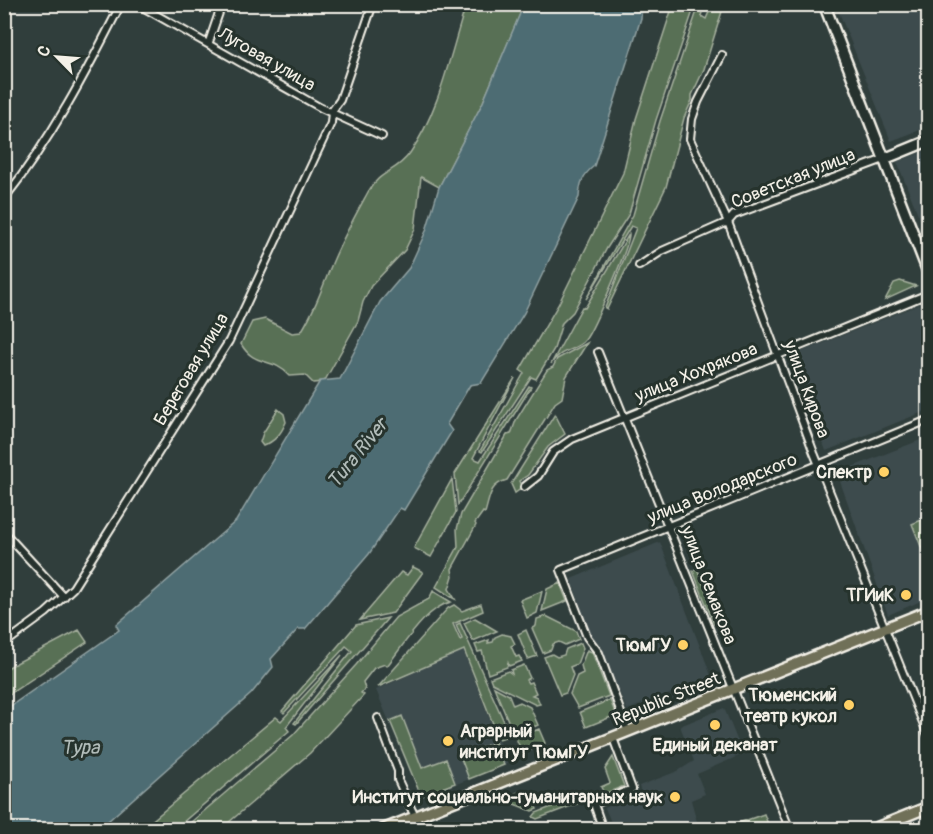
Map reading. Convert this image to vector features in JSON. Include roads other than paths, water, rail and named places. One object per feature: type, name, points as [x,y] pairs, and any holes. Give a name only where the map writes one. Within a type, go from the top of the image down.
[{"type":"main road","points":[[824,4],[928,272]]},
{"type":"main road","name":"Советская улица","points":[[884,159],[928,141]]},
{"type":"main road","name":"Republic Street","points":[[382,830],[928,611]]},
{"type":"main road","points":[[871,830],[928,807]]},
{"type":"street","points":[[5,198],[44,147],[72,100],[121,4]]},
{"type":"street","name":"Луговая улица","points":[[137,4],[209,42],[321,108],[332,111],[340,118],[382,136]]},
{"type":"street","points":[[209,42],[222,4]]},
{"type":"street","name":"Береговая улица","points":[[4,644],[64,597],[76,584],[229,341],[331,123],[332,111],[340,100],[373,4]]},
{"type":"street","name":"улица Кирова","points":[[722,55],[698,102],[690,139],[728,222],[819,464],[928,735]]},
{"type":"street","name":"Советская улица","points":[[639,266],[662,251],[728,222],[735,215],[884,159]]},
{"type":"street","name":"улица Хохрякова","points":[[524,487],[538,476],[553,452],[572,439],[928,294]]},
{"type":"street","name":"улица Семакова","points":[[598,352],[670,525],[790,830]]},
{"type":"street","name":"улица Володарского","points":[[628,732],[599,653],[587,637],[561,570],[928,420]]},
{"type":"street","points":[[4,532],[64,597]]},
{"type":"street","points":[[378,718],[398,771],[398,780],[421,830]]},
{"type":"street","points":[[603,830],[594,804],[632,789],[613,738]]},
{"type":"water","name":"Тура","points":[[524,4],[642,5],[641,18],[594,166],[583,179],[579,197],[524,313],[481,383],[470,385],[447,424],[452,431],[404,510],[400,508],[369,554],[305,629],[298,629],[271,659],[273,667],[251,694],[99,829],[5,829],[5,710],[119,630],[116,625],[236,521],[320,381],[340,379],[380,302],[409,268],[426,231],[439,187],[483,102]]},
{"type":"place","name":"Спектр","points":[[884,472]]},
{"type":"place","name":"ТГИиК","points":[[906,595]]},
{"type":"place","name":"ТюмГУ","points":[[683,645]]},
{"type":"place","name":"Тюменский театр кукол","points":[[849,705]]},
{"type":"place","name":"Единый деканат","points":[[715,725]]},
{"type":"place","name":"Аграрный институт ТюмГУ","points":[[448,741]]},
{"type":"place","name":"Институт социально-гуманитарных наук","points":[[675,797]]},
{"type":"water label","name":"Tura River","points":[[357,453]]}]
